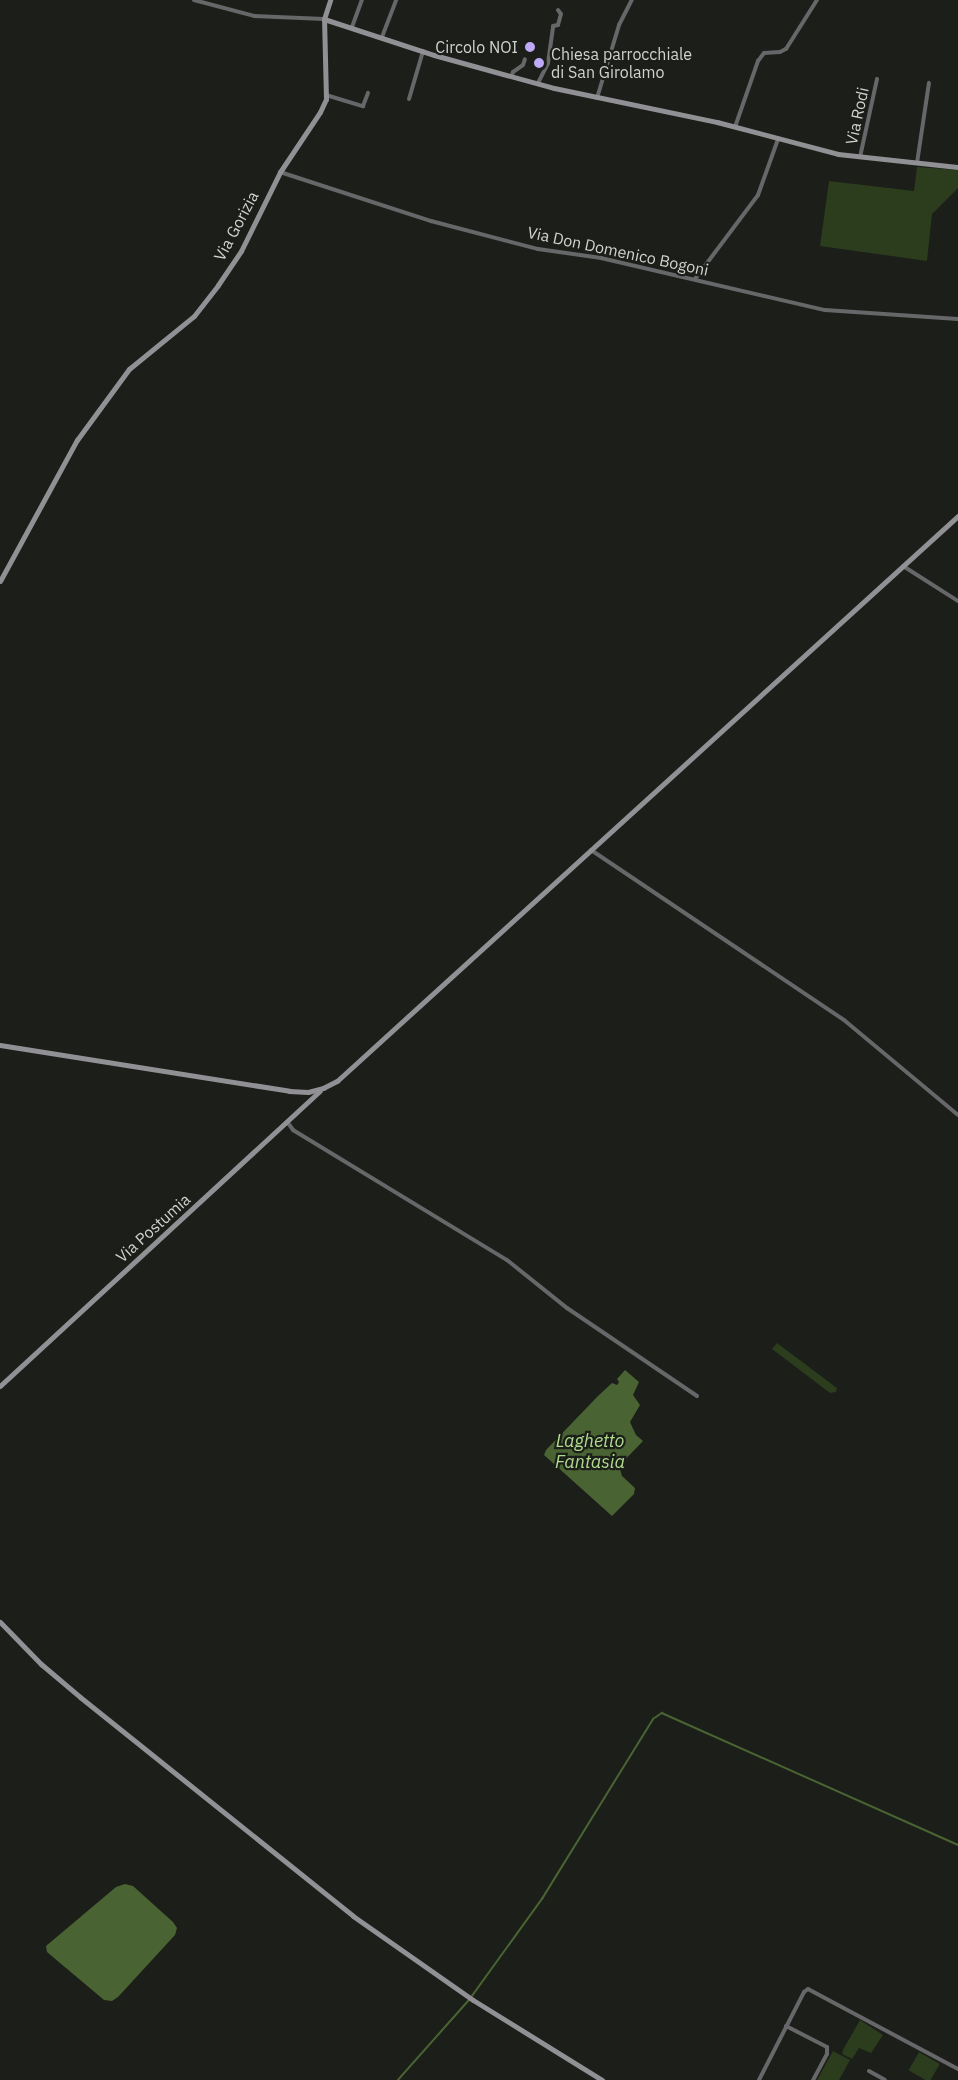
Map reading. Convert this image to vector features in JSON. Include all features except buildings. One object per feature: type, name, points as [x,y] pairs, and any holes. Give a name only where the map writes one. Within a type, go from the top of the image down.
[{"type":"main road","name":"Via Gorizia","points":[[1,580],[77,440],[129,369],[194,316],[218,285],[241,251],[280,172],[321,112],[326,95],[324,19],[330,0]]},
{"type":"main road","points":[[324,19],[537,84],[735,127],[860,158],[958,167]]},
{"type":"main road","name":"Via Postumia","points":[[0,1386],[288,1123],[323,1088],[337,1081],[958,516]]},
{"type":"main road","points":[[0,1045],[289,1091],[308,1092],[323,1088]]},
{"type":"main road","points":[[0,1622],[41,1664],[80,1697],[389,1943],[471,1998],[602,2080]]},
{"type":"street","points":[[194,0],[254,16],[324,19]]},
{"type":"street","points":[[352,27],[362,0]]},
{"type":"street","points":[[382,37],[396,0]]},
{"type":"street","points":[[597,98],[619,26],[632,0]]},
{"type":"street","points":[[735,127],[758,61],[764,53],[780,52],[786,49],[817,0]]},
{"type":"street","points":[[537,84],[548,63],[553,26],[558,25],[561,14],[558,10]]},
{"type":"street","points":[[409,99],[423,51]]},
{"type":"street","points":[[511,77],[513,72],[523,65],[525,59]]},
{"type":"street","name":"Via Rodi","points":[[860,158],[877,79]]},
{"type":"street","points":[[917,163],[929,83]]},
{"type":"street","points":[[326,95],[363,106],[368,93]]},
{"type":"street","points":[[694,280],[758,195],[778,139]]},
{"type":"street","name":"Via Don Domenico Bogoni","points":[[280,172],[431,220],[538,249],[601,258],[825,310],[958,319]]},
{"type":"street","points":[[903,567],[958,601]]},
{"type":"street","points":[[591,850],[844,1020],[958,1115]]},
{"type":"street","points":[[288,1123],[293,1130],[308,1140],[507,1260],[567,1308],[698,1396]]},
{"type":"street","points":[[759,2080],[804,1992],[812,1989],[958,2069]]},
{"type":"street","points":[[786,2026],[827,2047],[827,2054],[813,2080]]},
{"type":"street","points":[[869,2071],[885,2080]]},
{"type":"shaded area","points":[[917,167],[958,170],[958,188],[932,214],[927,261],[820,246],[829,181],[914,191]]},
{"type":"shaded area","points":[[777,1343],[837,1388],[836,1392],[830,1393],[772,1349]]},
{"type":"shaded area","points":[[860,2020],[883,2035],[871,2053],[859,2048],[852,2059],[842,2054]]},
{"type":"shaded area","points":[[833,2051],[850,2060],[839,2080],[817,2080]]},
{"type":"shaded area","points":[[919,2052],[940,2064],[931,2080],[925,2080],[908,2070]]},
{"type":"water","name":"Laghetto Fantasia","points":[[625,1370],[639,1382],[633,1395],[640,1405],[630,1422],[636,1435],[643,1441],[619,1466],[622,1476],[635,1488],[634,1494],[612,1516],[544,1455],[546,1450],[598,1396],[612,1383],[617,1385],[619,1382],[617,1379]]},
{"type":"water","points":[[125,1884],[133,1886],[177,1928],[175,1935],[118,1997],[112,2001],[104,2000],[47,1952],[46,1946],[116,1887]]},
{"type":"waterway","points":[[472,1996],[542,1899],[653,1719],[662,1713],[958,1845]]},
{"type":"waterway","points":[[398,2080],[469,2000]]},
{"type":"place","name":"Circolo NOI","points":[[530,47]]},
{"type":"place","name":"Chiesa parrocchiale di San Girolamo","points":[[539,63]]}]
